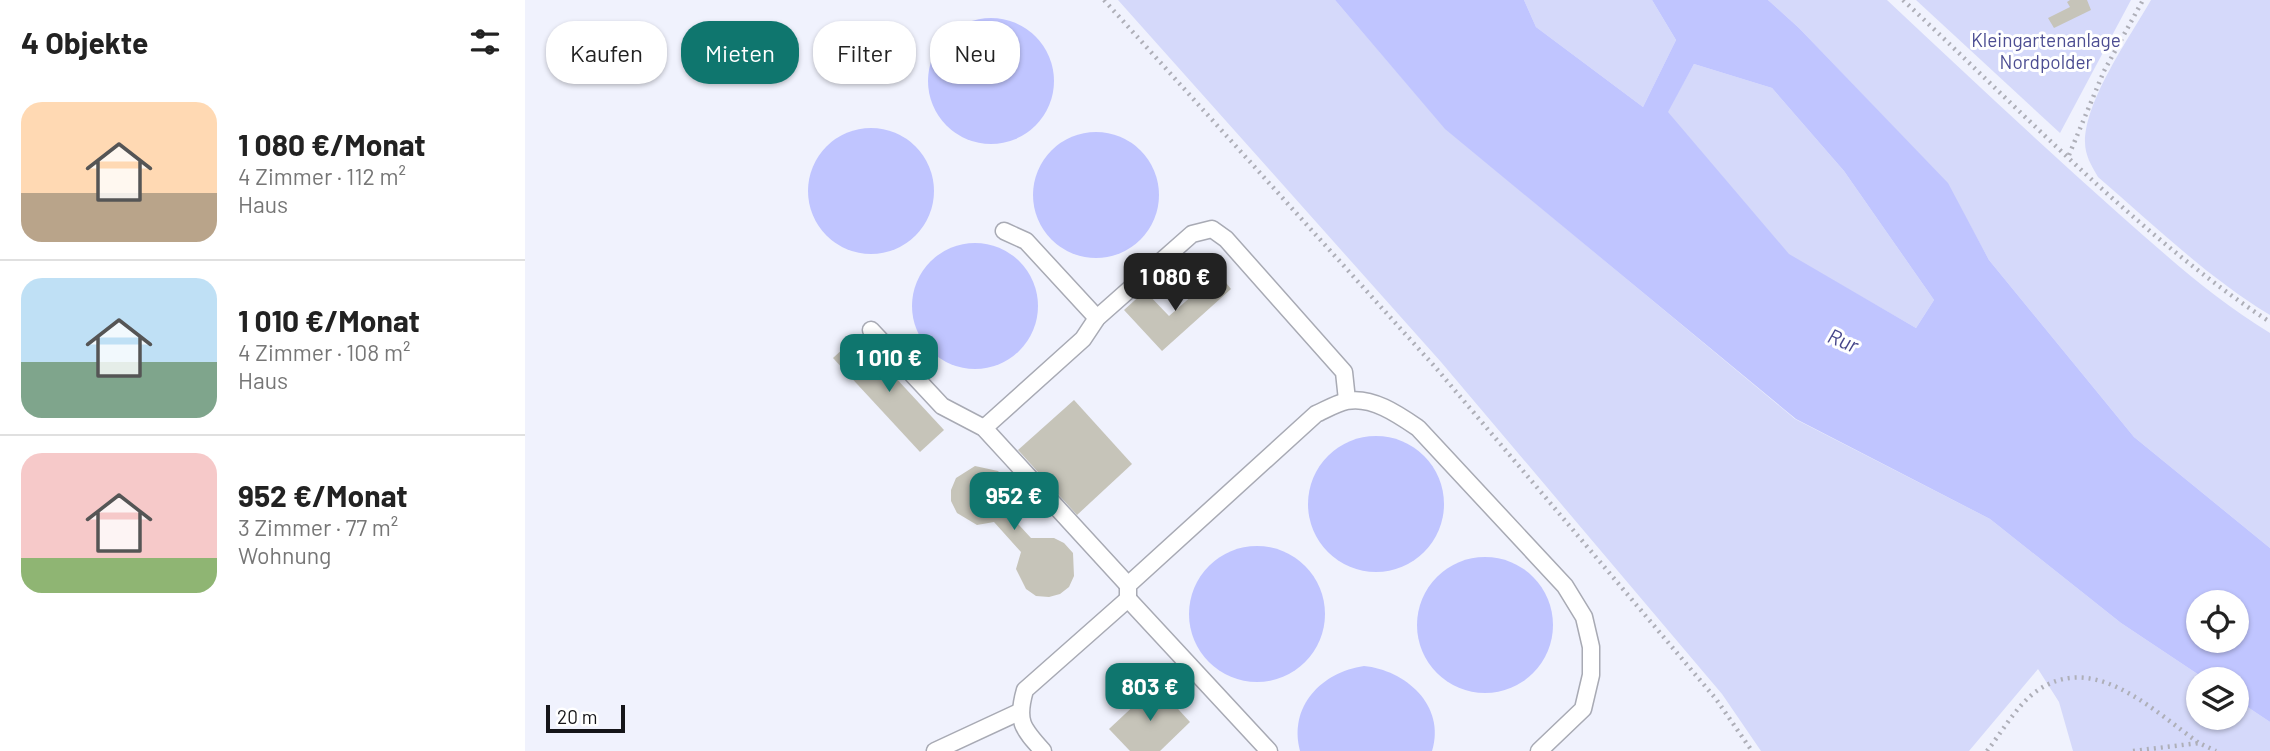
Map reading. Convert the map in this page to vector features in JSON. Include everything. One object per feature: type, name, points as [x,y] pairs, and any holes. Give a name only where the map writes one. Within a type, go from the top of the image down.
[{"type":"lane","points":[[985,428],[1083,339],[1097,318],[1192,234],[1212,229],[1226,239],[1344,372],[1347,400]]},
{"type":"lane","points":[[1004,231],[1025,241],[1097,318]]},
{"type":"lane","points":[[871,330],[942,407],[985,428],[1269,751]]},
{"type":"lane","points":[[1044,751],[1028,734],[1019,712],[1025,690],[1316,414],[1347,400],[1370,403],[1393,412],[1418,428],[1565,586],[1584,617],[1591,647],[1591,675],[1583,709],[1539,751]]},
{"type":"lane","points":[[935,751],[1019,712]]},
{"type":"path","points":[[1104,0],[1436,368],[1716,699],[1752,751]]},
{"type":"path","points":[[1903,0],[2109,195],[2211,284],[2270,322]]},
{"type":"path","points":[[2069,155],[2104,71],[2143,0]]},
{"type":"path","points":[[1987,751],[2032,694],[2056,678],[2085,675],[2118,686],[2199,743],[2216,751]]},
{"type":"path","points":[[2133,751],[2199,743]]},
{"type":"green space","points":[[1118,0],[1335,0],[1445,128],[1795,419],[1990,519],[2121,623],[2187,667],[2186,730],[2249,730],[2249,708],[2270,722],[2270,751],[2073,751],[2059,702],[2038,669],[1969,751],[1761,751],[1722,694],[1441,362]]},
{"type":"green space","points":[[1524,0],[1652,0],[1676,40],[1643,107],[1536,27]]},
{"type":"green space","points":[[1768,0],[1887,0],[2155,246],[2211,292],[2270,333],[2270,548],[2134,437],[1989,260],[1947,183],[1799,28]]},
{"type":"green space","name":"Kleingartenanlage Nordpolder","points":[[1916,0],[2131,0],[2060,133]]},
{"type":"green space","points":[[2151,0],[2270,0],[2270,315],[2224,284],[2160,232],[2098,177],[2087,156],[2085,142],[2092,107],[2110,69]]},
{"type":"green space","points":[[1694,64],[1772,88],[1844,171],[1934,300],[1916,328],[1789,255],[1667,112]]},
{"type":"water","name":"Rur","points":[[1335,0],[1524,0],[1536,27],[1643,107],[1676,40],[1652,0],[1768,0],[1799,28],[1948,183],[1989,260],[2134,437],[2270,548],[2270,722],[2249,708],[2249,667],[2187,667],[2121,623],[1990,519],[1796,419],[1445,129]],"holes":[[[1694,64],[1772,88],[1844,171],[1934,300],[1916,328],[1789,254],[1668,112]]]},
{"type":"water","points":[[991,18],[1009,21],[973,21]]},
{"type":"water","points":[[1020,26],[1036,36],[1053,69],[1053,93],[1043,116],[1036,126],[1026,133],[1003,143],[979,143],[956,133],[946,126],[939,116],[929,93],[930,66],[930,84],[1020,84]]},
{"type":"water","points":[[871,128],[895,133],[916,146],[929,167],[934,191],[929,215],[916,236],[895,249],[871,254],[847,249],[826,236],[813,215],[808,191],[813,167],[826,146],[847,133]]},
{"type":"water","points":[[1096,132],[1120,137],[1141,150],[1154,171],[1159,195],[1154,219],[1141,240],[1120,253],[1096,258],[1072,253],[1051,240],[1038,219],[1033,195],[1038,171],[1051,150],[1072,137]]},
{"type":"water","points":[[975,243],[999,248],[1020,261],[1033,282],[1038,306],[1033,330],[1020,351],[999,364],[975,369],[951,364],[930,351],[917,330],[912,306],[917,282],[930,261],[951,248]]},
{"type":"water","points":[[1376,436],[1402,441],[1424,456],[1439,478],[1444,504],[1439,530],[1424,552],[1402,567],[1376,572],[1350,567],[1328,552],[1313,530],[1308,504],[1313,478],[1328,456],[1350,441]]},
{"type":"water","points":[[1257,546],[1283,551],[1305,566],[1320,588],[1325,614],[1320,640],[1305,662],[1283,677],[1257,682],[1231,677],[1209,662],[1194,640],[1189,614],[1194,588],[1209,566],[1231,551]]},
{"type":"water","points":[[1485,557],[1511,562],[1533,577],[1548,599],[1553,625],[1548,651],[1533,673],[1511,688],[1485,693],[1459,688],[1437,673],[1422,651],[1417,625],[1422,599],[1437,577],[1459,562]]},
{"type":"water","points":[[1364,666],[1394,674],[1419,693],[1433,719],[1435,734],[1432,751],[1300,751],[1299,720],[1312,694],[1335,675]]},
{"type":"building","points":[[2087,0],[2091,10],[2054,28],[2048,18],[2070,7],[2067,2]]},
{"type":"building","points":[[1218,273],[1231,289],[1162,351],[1124,310],[1145,291],[1169,316]]},
{"type":"building","points":[[857,336],[944,430],[920,452],[833,358]]},
{"type":"building","points":[[1074,400],[1132,464],[1077,515],[1018,450]]},
{"type":"building","points":[[975,466],[998,471],[1007,481],[1010,491],[1006,511],[1031,538],[1054,538],[1064,543],[1073,553],[1074,576],[1069,587],[1060,594],[1036,596],[1026,589],[1016,569],[1021,552],[994,522],[977,525],[957,513],[951,501],[951,490],[956,478]]},
{"type":"building","points":[[1156,685],[1190,722],[1160,751],[1130,751],[1109,729]]}]
